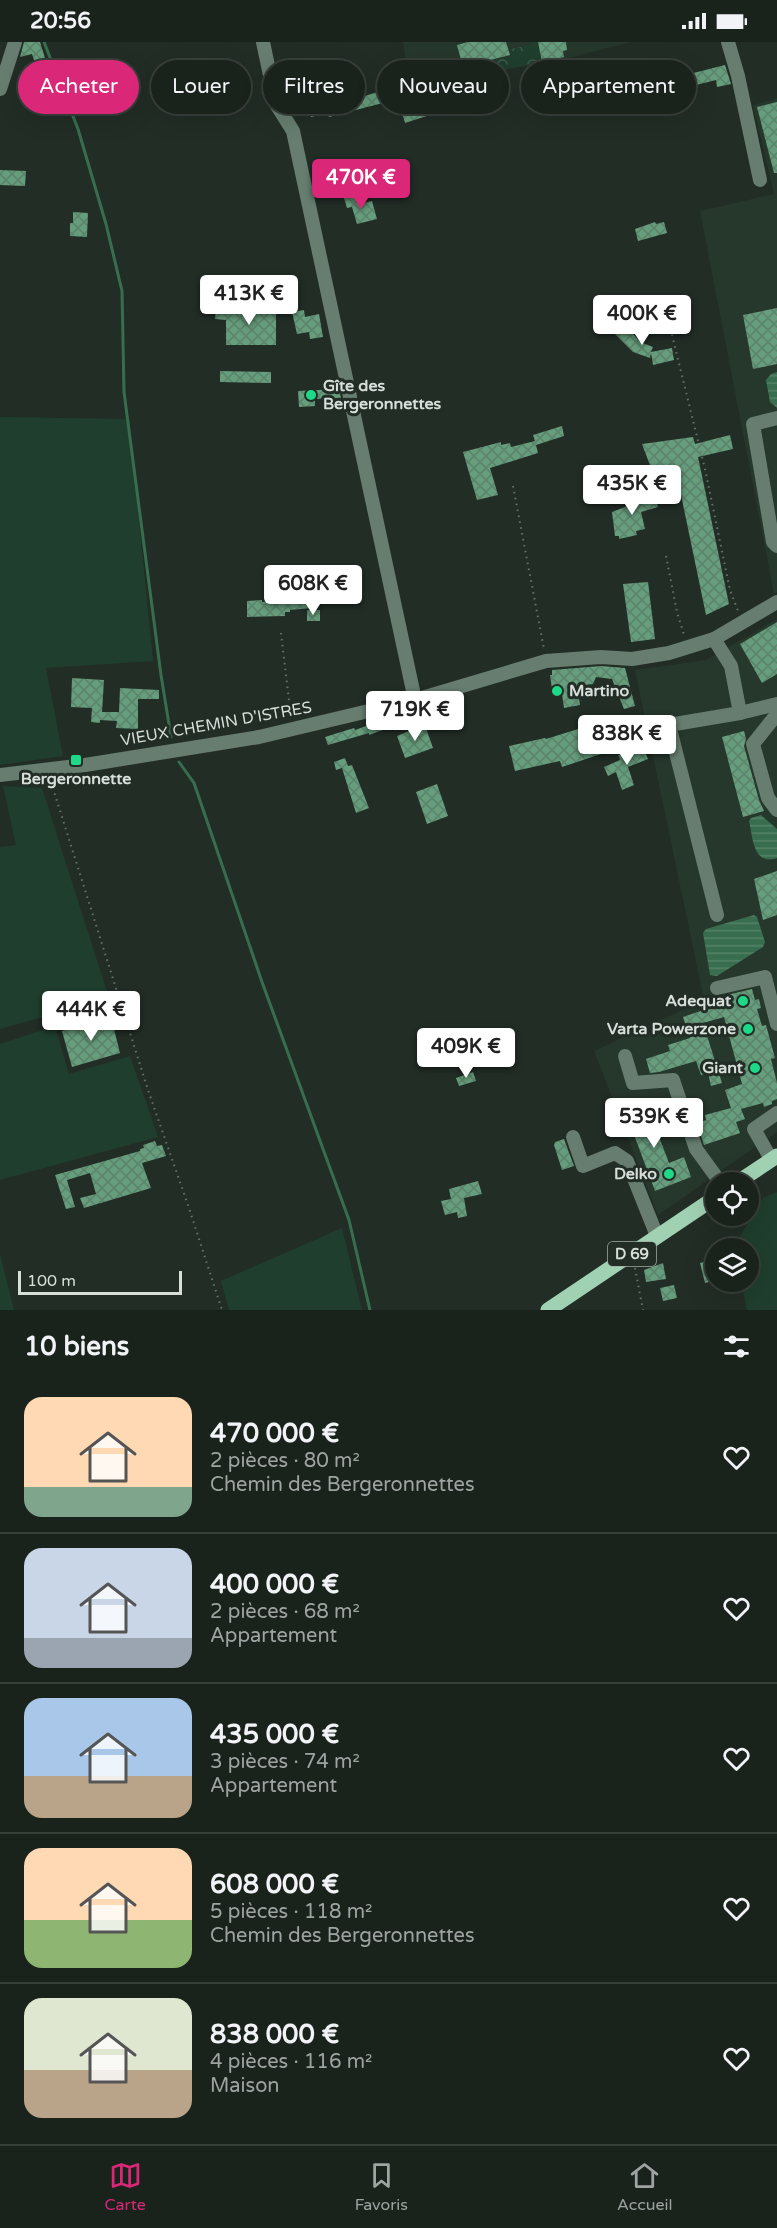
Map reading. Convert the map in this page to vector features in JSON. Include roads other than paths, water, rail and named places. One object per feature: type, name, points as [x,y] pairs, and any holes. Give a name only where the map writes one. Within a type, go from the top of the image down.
[{"type":"main road","points":[[753,1172],[774,1158]]},
{"type":"main road","name":"D 69","points":[[548,1310],[705,1204]]},
{"type":"street","points":[[0,89],[15,42]]},
{"type":"street","points":[[262,42],[276,104],[292,131],[415,700]]},
{"type":"street","points":[[728,42],[738,76],[760,180]]},
{"type":"street","points":[[777,418],[753,423],[773,542],[777,546]]},
{"type":"street","name":"VIEUX CHEMIN D'ISTRES","points":[[0,775],[48,770],[259,737],[415,700],[546,661],[601,657],[632,659],[669,653],[714,639],[777,602]]},
{"type":"street","points":[[714,639],[731,666],[741,713]]},
{"type":"street","points":[[717,915],[669,725],[741,713],[777,704]]},
{"type":"street","points":[[777,714],[753,744],[768,798],[777,810]]},
{"type":"street","points":[[717,988],[765,977],[777,1024]]},
{"type":"street","points":[[625,1056],[633,1083],[673,1080],[696,1149],[713,1172]]},
{"type":"street","points":[[774,1158],[754,1129],[777,1113]]},
{"type":"street","points":[[573,1137],[583,1166],[615,1153],[627,1161],[657,1236]]},
{"type":"waterway","points":[[44,42],[78,129],[106,224],[122,291],[124,392],[171,737]]},
{"type":"waterway","points":[[179,762],[194,783],[262,982],[349,1220],[370,1310]]},
{"type":"place","name":"Gîte des Bergeronnettes","points":[[311,395]]},
{"type":"place","name":"Martino","points":[[557,691]]},
{"type":"place","name":"Bergeronnette","points":[[76,760]]},
{"type":"place","name":"Adequat","points":[[743,1001]]},
{"type":"place","name":"Varta Powerzone","points":[[748,1029]]},
{"type":"place","name":"Giant","points":[[755,1068]]},
{"type":"place","name":"Delko","points":[[669,1174]]}]
